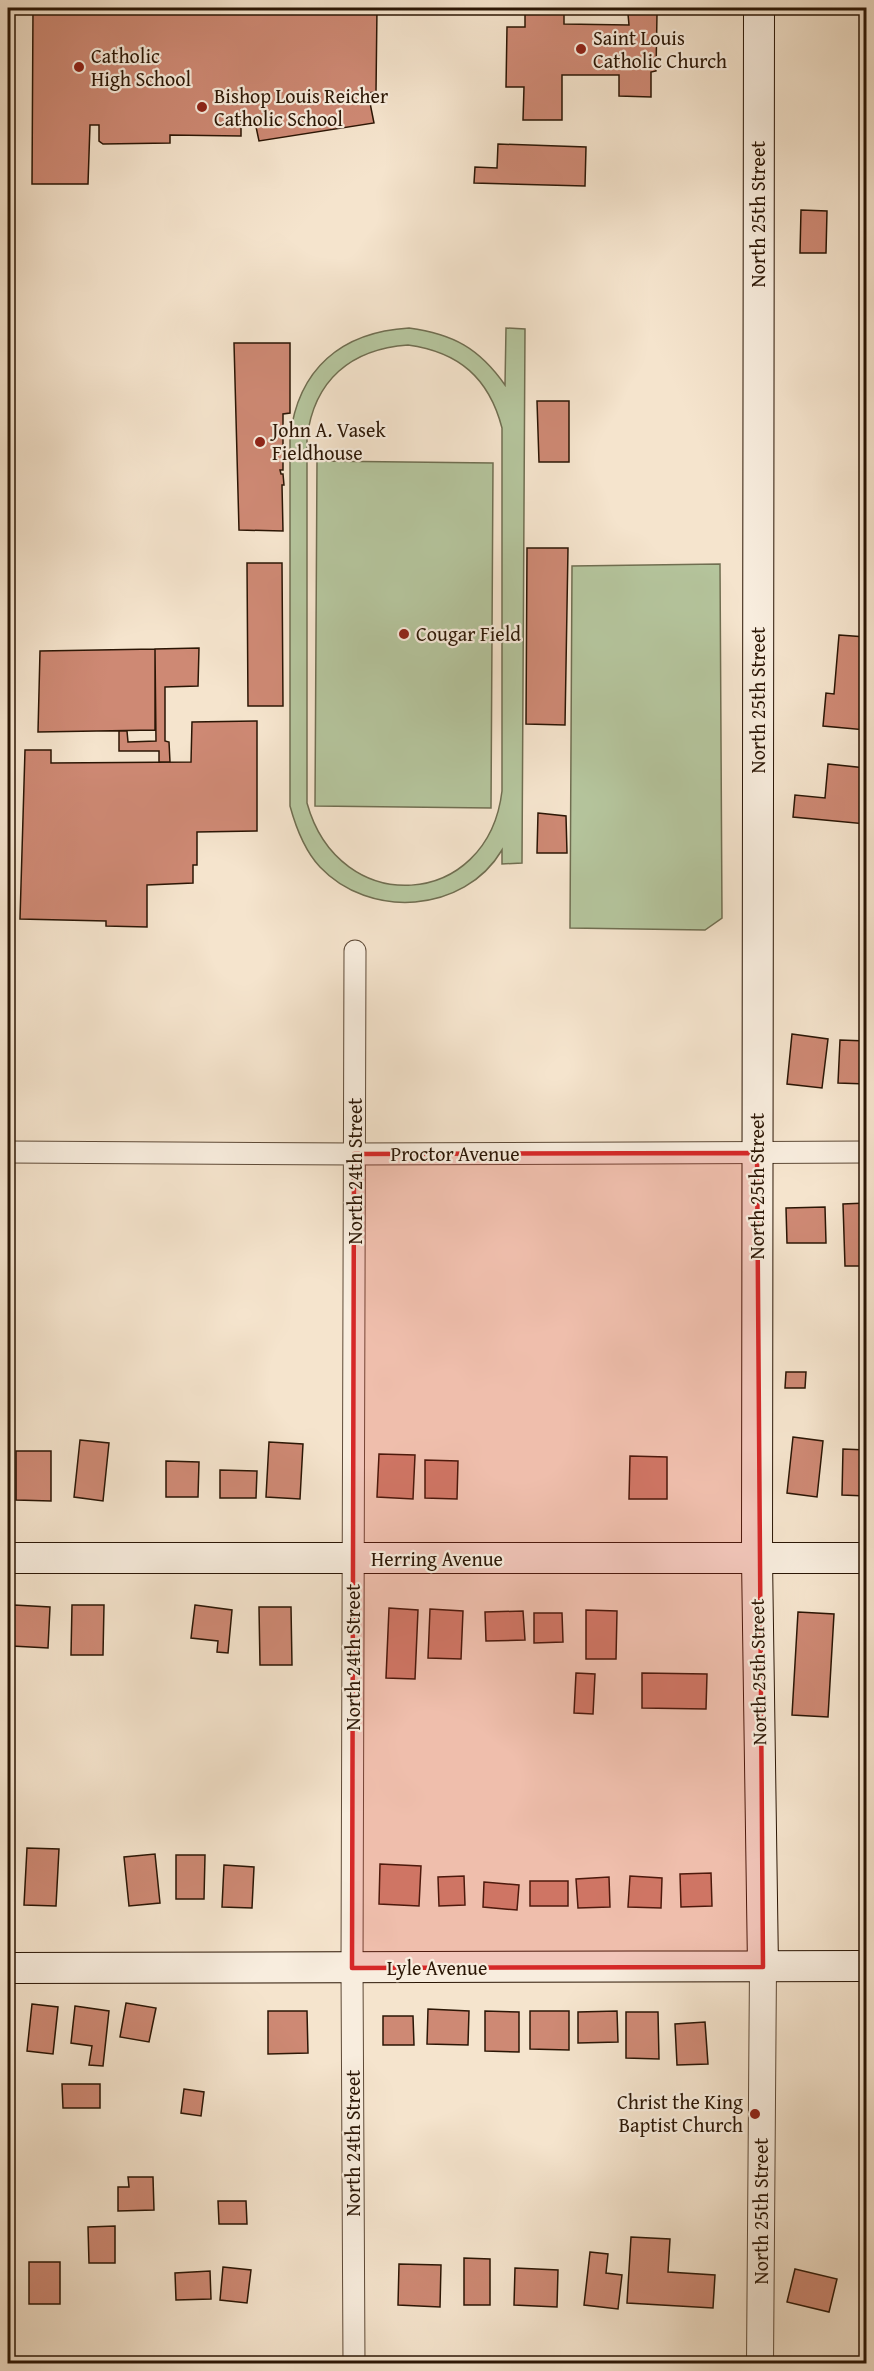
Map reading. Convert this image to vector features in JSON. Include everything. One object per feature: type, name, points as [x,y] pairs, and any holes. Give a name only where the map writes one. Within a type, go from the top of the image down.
[{"type":"main road","name":"North 25th Street","points":[[759,8],[757,1559],[763,1967]]},
{"type":"main road","name":"Herring Avenue","points":[[8,1557],[867,1558]]},
{"type":"main road","name":"Lyle Avenue","points":[[8,1968],[867,1966]]},
{"type":"street","name":"North 24th Street","points":[[354,2364],[352,1968],[355,951]]},
{"type":"street","name":"Proctor Avenue","points":[[8,1152],[354,1154],[867,1152]]},
{"type":"street","name":"North 25th Street","points":[[760,2364],[763,1967]]},
{"type":"highlighted area","points":[[757,1153],[763,1967],[352,1968],[354,1154]]},
{"type":"green space","points":[[409,328],[452,339],[475,352],[505,385],[506,328],[525,329],[522,863],[502,864],[502,850],[485,871],[464,887],[441,897],[415,902],[389,901],[364,895],[340,884],[320,867],[309,853],[290,806],[290,437],[302,392],[313,374],[327,358],[363,337]],"holes":[[[408,345],[457,361],[469,370],[489,395],[502,428],[502,791],[491,830],[470,859],[443,878],[411,885],[379,882],[349,867],[324,841],[307,803],[307,438],[318,400],[327,384],[339,371],[369,353],[388,348]]]},
{"type":"green space","name":"Cougar Field","points":[[317,461],[493,463],[491,808],[315,806]]},
{"type":"green space","points":[[720,564],[722,918],[705,930],[570,928],[572,566]]},
{"type":"building","name":"Bishop Louis Reicher Catholic School","points":[[33,8],[214,10],[214,8],[377,8],[376,92],[368,93],[374,123],[259,141],[255,122],[241,120],[241,136],[170,135],[170,143],[103,144],[99,141],[99,125],[90,125],[88,184],[32,184]]},
{"type":"building","name":"Saint Louis Catholic Church","points":[[525,8],[564,8],[564,24],[629,25],[628,14],[657,14],[656,71],[651,72],[651,97],[619,96],[619,75],[562,75],[562,120],[523,120],[524,87],[506,87],[507,27],[525,27]]},
{"type":"building","points":[[498,144],[586,147],[585,186],[474,183],[475,167],[497,168]]},
{"type":"building","points":[[801,210],[827,211],[826,253],[800,253]]},
{"type":"building","points":[[866,224],[866,266],[863,265]]},
{"type":"building","name":"John A. Vasek Fieldhouse","points":[[234,343],[290,343],[290,413],[283,414],[283,470],[280,470],[283,474],[284,485],[282,485],[283,531],[239,530]]},
{"type":"building","points":[[537,401],[569,401],[569,462],[539,462]]},
{"type":"building","points":[[527,548],[568,548],[565,725],[526,724]]},
{"type":"building","points":[[247,563],[282,563],[283,706],[248,706]]},
{"type":"building","points":[[839,635],[866,637],[866,730],[823,726],[826,693],[834,694]]},
{"type":"building","points":[[199,648],[198,686],[165,687],[165,741],[169,742],[170,762],[159,762],[159,751],[119,751],[119,731],[127,731],[128,742],[156,741],[155,649]]},
{"type":"building","points":[[155,649],[155,730],[38,732],[40,651]]},
{"type":"building","points":[[257,721],[257,831],[197,832],[197,865],[193,865],[193,883],[147,885],[147,927],[106,926],[106,921],[20,919],[25,750],[51,750],[51,763],[191,762],[192,722]]},
{"type":"building","points":[[828,764],[866,768],[866,824],[793,817],[795,795],[825,798]]},
{"type":"building","points":[[538,813],[566,816],[567,853],[537,853]]},
{"type":"building","points":[[792,1034],[828,1039],[822,1088],[787,1084]]},
{"type":"building","points":[[840,1040],[866,1041],[866,1084],[838,1083]]},
{"type":"building","points":[[866,1203],[866,1266],[845,1266],[843,1204]]},
{"type":"building","points":[[825,1207],[826,1243],[787,1243],[786,1208]]},
{"type":"building","points":[[786,1372],[806,1372],[805,1388],[785,1388]]},
{"type":"building","points":[[793,1437],[823,1441],[817,1497],[787,1493]]},
{"type":"building","points":[[80,1440],[109,1443],[103,1501],[74,1497]]},
{"type":"building","points":[[269,1442],[303,1444],[300,1499],[266,1497]]},
{"type":"building","points":[[843,1449],[866,1450],[866,1496],[842,1495]]},
{"type":"building","points":[[16,1451],[51,1451],[51,1501],[16,1500]]},
{"type":"building","points":[[379,1454],[415,1455],[413,1499],[377,1497]]},
{"type":"building","points":[[630,1456],[667,1457],[667,1499],[629,1499]]},
{"type":"building","points":[[425,1460],[458,1461],[457,1499],[425,1498]]},
{"type":"building","points":[[166,1461],[199,1462],[198,1497],[166,1497]]},
{"type":"building","points":[[220,1470],[257,1471],[256,1498],[220,1498]]},
{"type":"building","points":[[14,1605],[50,1607],[48,1648],[12,1646]]},
{"type":"building","points":[[72,1605],[104,1605],[103,1655],[71,1655]]},
{"type":"building","points":[[195,1605],[232,1610],[228,1653],[217,1652],[218,1641],[191,1638]]},
{"type":"building","points":[[259,1607],[291,1607],[292,1665],[260,1665]]},
{"type":"building","points":[[389,1608],[418,1610],[415,1679],[386,1678]]},
{"type":"building","points":[[430,1609],[463,1611],[461,1659],[428,1658]]},
{"type":"building","points":[[586,1610],[617,1611],[616,1659],[586,1659]]},
{"type":"building","points":[[523,1611],[525,1640],[486,1641],[485,1612]]},
{"type":"building","points":[[798,1612],[834,1614],[828,1717],[792,1715]]},
{"type":"building","points":[[534,1613],[562,1613],[563,1642],[534,1643]]},
{"type":"building","points":[[576,1673],[595,1674],[593,1714],[574,1713]]},
{"type":"building","points":[[642,1673],[707,1674],[706,1709],[642,1708]]},
{"type":"building","points":[[27,1848],[59,1849],[56,1906],[24,1905]]},
{"type":"building","points":[[155,1854],[160,1903],[129,1906],[124,1857]]},
{"type":"building","points":[[176,1855],[205,1855],[204,1899],[176,1899]]},
{"type":"building","points":[[380,1864],[421,1866],[419,1906],[379,1904]]},
{"type":"building","points":[[224,1865],[254,1867],[252,1908],[222,1907]]},
{"type":"building","points":[[711,1873],[712,1906],[681,1907],[680,1874]]},
{"type":"building","points":[[464,1876],[465,1905],[439,1906],[438,1877]]},
{"type":"building","points":[[630,1876],[662,1878],[661,1908],[628,1907]]},
{"type":"building","points":[[609,1877],[610,1907],[578,1908],[576,1879]]},
{"type":"building","points":[[530,1881],[568,1881],[568,1906],[530,1906]]},
{"type":"building","points":[[484,1882],[519,1885],[517,1910],[483,1907]]},
{"type":"building","points":[[126,2003],[156,2008],[149,2042],[120,2037]]},
{"type":"building","points":[[32,2004],[58,2007],[53,2054],[27,2051]]},
{"type":"building","points":[[75,2006],[109,2011],[103,2066],[89,2065],[92,2046],[71,2043]]},
{"type":"building","points":[[428,2009],[469,2011],[468,2045],[427,2044]]},
{"type":"building","points":[[268,2011],[307,2011],[308,2053],[268,2054]]},
{"type":"building","points":[[485,2011],[519,2012],[519,2052],[485,2051]]},
{"type":"building","points":[[530,2011],[569,2011],[569,2050],[530,2049]]},
{"type":"building","points":[[617,2011],[618,2042],[578,2043],[578,2012]]},
{"type":"building","points":[[626,2012],[658,2012],[659,2059],[626,2058]]},
{"type":"building","points":[[383,2016],[413,2016],[414,2045],[383,2045]]},
{"type":"building","points":[[705,2022],[708,2064],[677,2065],[675,2024]]},
{"type":"building","points":[[866,2038],[866,2084],[865,2084]]},
{"type":"building","points":[[62,2084],[100,2084],[100,2108],[63,2108]]},
{"type":"building","points":[[184,2089],[204,2092],[201,2116],[181,2113]]},
{"type":"building","points":[[128,2177],[153,2177],[154,2210],[118,2211],[118,2187],[129,2187]]},
{"type":"building","points":[[218,2201],[246,2201],[247,2224],[219,2224]]},
{"type":"building","points":[[115,2226],[115,2263],[89,2263],[88,2227]]},
{"type":"building","points":[[631,2237],[670,2239],[668,2272],[715,2275],[713,2308],[627,2303]]},
{"type":"building","points":[[590,2252],[608,2254],[606,2273],[622,2275],[618,2309],[584,2305]]},
{"type":"building","points":[[464,2258],[490,2259],[490,2305],[464,2305]]},
{"type":"building","points":[[29,2262],[60,2262],[60,2304],[29,2304]]},
{"type":"building","points":[[399,2264],[441,2265],[440,2307],[398,2305]]},
{"type":"building","points":[[223,2267],[251,2270],[247,2303],[220,2300]]},
{"type":"building","points":[[515,2268],[558,2270],[557,2307],[514,2305]]},
{"type":"building","points":[[795,2269],[837,2279],[829,2312],[787,2302]]},
{"type":"building","points":[[210,2271],[211,2299],[176,2300],[175,2273]]},
{"type":"place","name":"Saint Louis Catholic Church","points":[[581,49]]},
{"type":"place","name":"Catholic High School","points":[[79,67]]},
{"type":"place","name":"Bishop Louis Reicher Catholic School","points":[[202,107]]},
{"type":"place","name":"John A. Vasek Fieldhouse","points":[[260,442]]},
{"type":"place","name":"Cougar Field","points":[[404,634]]},
{"type":"place","name":"Christ the King Baptist Church","points":[[755,2114]]}]
